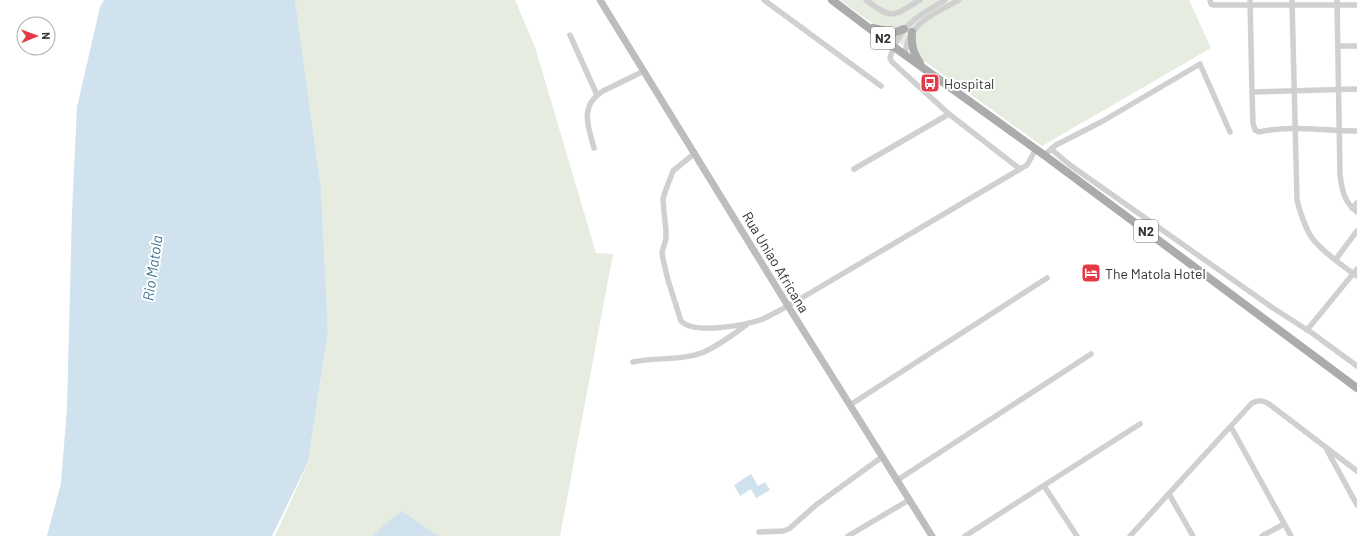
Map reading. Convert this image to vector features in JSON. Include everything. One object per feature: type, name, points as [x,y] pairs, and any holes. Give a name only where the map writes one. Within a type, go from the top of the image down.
[{"type":"main road","name":"Rua Uniao Africana","points":[[600,0],[896,481],[932,536]]},
{"type":"main road","name":"N2","points":[[832,0],[894,47],[1036,149],[1357,388]]},
{"type":"main road","points":[[865,25],[894,33],[908,31],[915,55],[925,68]]},
{"type":"street","points":[[764,0],[881,86]]},
{"type":"street","points":[[866,0],[883,13],[889,14],[896,14],[920,0]]},
{"type":"street","points":[[946,0],[917,17],[908,31],[894,47],[890,58],[892,62],[949,114],[1020,169]]},
{"type":"street","points":[[908,31],[959,0]]},
{"type":"street","points":[[1210,0],[1212,5],[1250,2],[1337,3],[1357,5]]},
{"type":"street","points":[[1250,2],[1253,123],[1256,132],[1294,128],[1357,131]]},
{"type":"street","points":[[1292,2],[1297,200],[1300,212],[1311,235],[1319,245],[1356,273],[1307,330]]},
{"type":"street","points":[[1337,3],[1339,89],[1338,131],[1340,175],[1343,193],[1347,204],[1355,210],[1357,203]]},
{"type":"street","points":[[905,54],[908,31]]},
{"type":"street","points":[[570,35],[597,95]]},
{"type":"street","points":[[1338,46],[1357,46]]},
{"type":"street","points":[[1044,155],[1051,149],[1103,121],[1200,64],[1230,132]]},
{"type":"street","points":[[594,148],[586,118],[597,95],[644,71]]},
{"type":"street","points":[[1252,92],[1357,89]]},
{"type":"street","points":[[854,169],[949,114]]},
{"type":"street","points":[[695,153],[673,171],[664,192],[663,206],[666,239],[662,252],[668,280],[681,320],[684,324],[698,328],[706,328],[748,323],[764,318],[788,306],[1027,165],[1036,149]]},
{"type":"street","points":[[1051,149],[1070,165],[1357,366]]},
{"type":"street","points":[[1336,259],[1357,231]]},
{"type":"street","points":[[850,405],[1047,278]]},
{"type":"street","points":[[633,362],[685,356],[704,352],[726,339],[748,323]]},
{"type":"street","points":[[896,481],[1091,354]]},
{"type":"street","points":[[1130,536],[1252,403],[1257,401],[1265,402],[1357,471]]},
{"type":"street","points":[[965,536],[1140,424]]},
{"type":"street","points":[[1231,427],[1291,536]]},
{"type":"street","points":[[1326,448],[1357,505]]},
{"type":"street","points":[[759,532],[783,531],[789,529],[816,505],[882,457]]},
{"type":"street","points":[[1044,486],[1077,536]]},
{"type":"street","points":[[1169,494],[1193,536]]},
{"type":"street","points":[[848,536],[909,500]]},
{"type":"street","points":[[1262,536],[1284,524]]},
{"type":"shaded area","points":[[295,0],[515,0],[535,47],[596,253],[613,254],[560,536],[275,536],[308,463],[328,332],[321,188]]},
{"type":"shaded area","points":[[840,0],[1189,0],[1211,48],[1042,146]]},
{"type":"water","name":"Rio Matola","points":[[104,0],[295,0],[321,188],[328,332],[308,462],[272,536],[47,536],[61,483],[67,408],[72,212],[77,107],[100,7]]},
{"type":"water","points":[[751,474],[758,486],[765,482],[770,490],[756,498],[751,489],[740,496],[734,485]]},
{"type":"water","points":[[402,511],[438,536],[373,536],[386,523]]},
{"type":"place","name":"Hospital","points":[[930,83]]},
{"type":"place","name":"The Matola Hotel","points":[[1091,273]]}]
